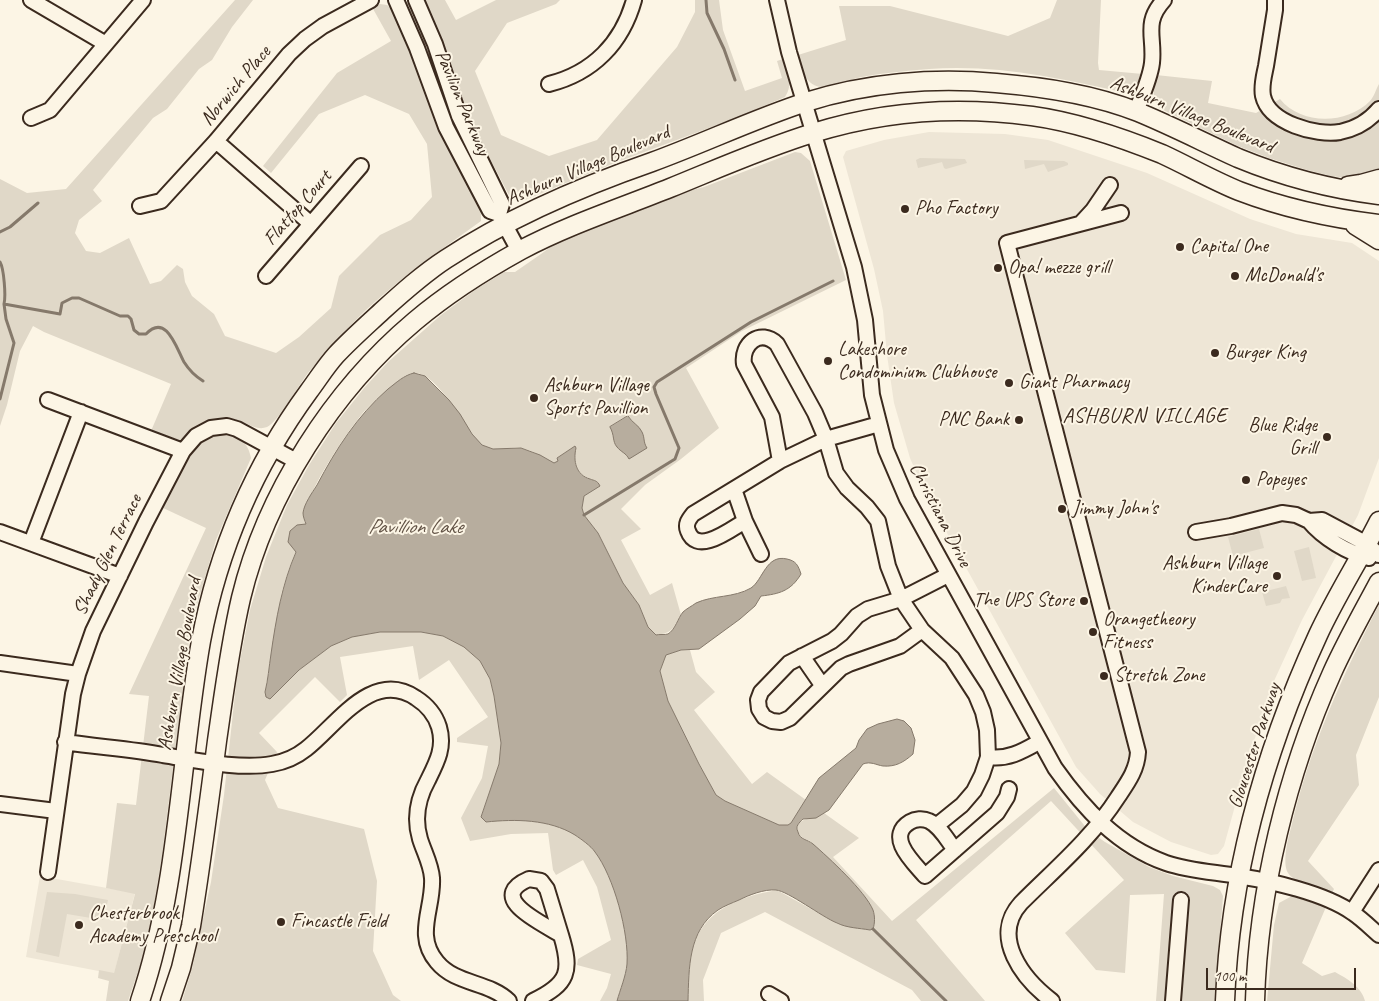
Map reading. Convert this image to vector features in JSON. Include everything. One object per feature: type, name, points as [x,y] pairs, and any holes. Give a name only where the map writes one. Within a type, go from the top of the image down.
[{"type":"main road","name":"Ashburn Village Boulevard","points":[[140,1001],[152,966],[162,918],[201,642],[214,587],[233,528],[255,476],[271,447],[323,372],[355,336],[426,274],[501,219],[804,102],[880,86],[967,80],[1050,89],[1088,97],[1136,111],[1251,163],[1293,178],[1333,188],[1379,195]]},
{"type":"main road","points":[[170,1001],[181,968],[191,926],[229,655],[242,593],[262,533],[278,497],[298,462],[319,428],[343,396],[394,340],[444,298],[469,281],[546,237],[769,148],[814,132],[872,118],[899,114],[967,111],[1032,116],[1092,129],[1163,155],[1242,192],[1278,205],[1354,224],[1379,240]]},
{"type":"main road","points":[[1333,188],[1379,179]]},
{"type":"main road","points":[[1333,218],[1379,224]]},
{"type":"main road","name":"Gloucester Parkway","points":[[1225,1001],[1228,943],[1239,876],[1272,749],[1319,633],[1369,552],[1379,521]]},
{"type":"main road","points":[[1255,1001],[1260,939],[1268,883],[1289,794],[1309,732],[1332,675],[1379,582]]},
{"type":"street","points":[[31,0],[106,44]]},
{"type":"street","points":[[31,118],[50,110],[143,0]]},
{"type":"street","name":"Norwich Place","points":[[140,206],[161,201],[216,141],[289,54],[305,39],[323,26],[371,0]]},
{"type":"street","name":"Pavilion Parkway","points":[[396,0],[418,48],[446,127],[490,211],[501,219]]},
{"type":"street","name":"Pavilion Parkway","points":[[416,0],[435,44],[459,116],[502,204],[501,219]]},
{"type":"street","points":[[549,84],[567,80],[581,72],[606,52],[625,25],[634,0]]},
{"type":"street","name":"Christiana Drive","points":[[777,0],[789,52],[846,237],[865,320],[872,395],[879,424],[896,476],[948,575],[1055,768],[1072,791],[1101,822],[1126,842],[1167,863],[1239,876],[1325,898],[1352,912],[1379,935]]},
{"type":"street","points":[[1136,111],[1151,72],[1153,54],[1150,31],[1152,22],[1155,13],[1164,0]]},
{"type":"street","points":[[1275,0],[1262,89],[1265,103],[1272,113],[1282,120],[1303,128],[1326,133],[1340,132],[1352,128],[1364,122],[1379,109]]},
{"type":"street","points":[[216,141],[311,224]]},
{"type":"street","name":"Flattop Court","points":[[266,276],[361,166]]},
{"type":"street","points":[[1082,223],[1110,185]]},
{"type":"street","points":[[1052,1001],[1027,978],[1017,963],[1010,947],[1010,920],[1018,907],[1077,850],[1101,822],[1135,771],[1138,752],[1008,243],[1121,213]]},
{"type":"street","points":[[501,219],[519,251]]},
{"type":"street","points":[[780,461],[772,417],[744,364],[743,356],[746,348],[752,341],[765,338],[777,344],[815,413],[826,439],[836,473],[847,488],[867,507],[878,521],[888,566],[901,599],[922,630],[952,658],[976,696],[983,712],[987,730],[988,757],[978,783],[968,799],[936,826]]},
{"type":"street","points":[[48,400],[183,450]]},
{"type":"street","points":[[31,543],[81,412]]},
{"type":"street","points":[[745,521],[708,542],[699,542],[691,537],[687,529],[688,520],[693,514],[780,461],[826,439],[879,424]]},
{"type":"street","name":"Shady Glen Terrace","points":[[48,872],[65,742],[78,674],[94,631],[183,450],[196,436],[211,428],[227,426],[237,429],[298,462]]},
{"type":"street","points":[[734,489],[745,521],[761,554]]},
{"type":"street","points":[[1196,532],[1231,526],[1282,513],[1296,515],[1309,521],[1322,520],[1379,561]]},
{"type":"street","points":[[0,532],[120,576]]},
{"type":"street","points":[[922,630],[900,646],[849,664],[834,674],[790,718],[781,722],[772,721],[764,716],[759,709],[758,700],[760,692],[789,663],[832,642],[848,628],[857,616],[868,609],[901,599],[948,575]]},
{"type":"street","points":[[802,656],[822,685]]},
{"type":"street","points":[[0,663],[78,674]]},
{"type":"street","points":[[65,742],[185,759],[260,766],[287,760],[308,748],[357,702],[375,692],[402,691],[414,696],[425,704],[437,722],[441,734],[440,755],[422,791],[418,812],[420,838],[428,858],[432,878],[425,934],[428,946],[436,961],[446,972],[498,992],[509,1001]]},
{"type":"street","points":[[988,757],[1005,758],[1039,742]]},
{"type":"street","points":[[955,850],[936,826],[929,821],[920,819],[911,821],[904,826],[900,835],[900,844],[905,853],[925,876],[955,850],[997,813],[1009,788]]},
{"type":"street","points":[[0,804],[56,811]]},
{"type":"street","points":[[1352,912],[1379,870]]},
{"type":"street","points":[[1173,1001],[1181,900]]},
{"type":"street","points":[[534,1001],[556,988],[562,981],[566,971],[567,959],[561,935]]},
{"type":"shaded area","points":[[235,0],[253,0],[232,27],[212,60],[199,69],[167,109],[153,118],[93,190],[102,201],[79,220],[75,233],[86,251],[100,253],[129,238],[150,284],[161,281],[177,265],[183,269],[185,282],[192,296],[214,314],[225,336],[276,353],[299,337],[331,308],[339,276],[380,235],[411,220],[432,197],[427,144],[409,114],[365,95],[319,114],[271,173],[263,166],[337,73],[391,41],[372,7],[380,4],[387,5],[395,11],[437,123],[481,209],[481,221],[437,252],[367,309],[308,373],[277,418],[267,427],[258,428],[236,420],[223,419],[204,426],[180,440],[151,431],[171,384],[33,326],[20,351],[0,426],[0,179],[27,193],[66,189]]},
{"type":"shaded area","points":[[425,0],[445,0],[456,20],[496,0],[560,0],[556,4],[507,23],[475,71],[501,135],[549,156],[597,140],[677,47],[695,12],[695,0],[719,0],[723,30],[745,91],[782,78],[777,61],[783,59],[789,78],[788,92],[785,97],[736,118],[612,164],[525,200],[514,199],[509,195],[466,113],[441,37]]},
{"type":"shaded area","points":[[1057,0],[1101,0],[1099,70],[1143,74],[1138,84],[1126,93],[1077,82],[1003,70],[954,68],[884,73],[857,78],[828,87],[820,87],[810,83],[807,79],[802,70],[798,55],[846,40],[839,6],[890,6],[1008,36],[1050,18]]},
{"type":"shaded area","points":[[1156,75],[1212,81],[1208,103],[1256,113],[1280,99],[1289,108],[1300,114],[1324,119],[1337,118],[1360,109],[1371,99],[1379,84],[1379,172],[1355,179],[1331,176],[1269,158],[1238,146],[1159,108],[1154,97]]},
{"type":"shaded area","points":[[929,132],[1005,134],[1048,140],[1147,173],[1250,219],[1296,234],[1352,243],[1379,261],[1379,458],[1358,515],[1302,620],[1274,681],[1247,762],[1224,846],[1218,854],[1211,855],[1171,842],[1133,822],[1100,794],[1076,767],[926,495],[910,458],[894,403],[883,311],[874,269],[843,157],[846,151],[884,140]]},
{"type":"shaded area","points":[[795,152],[801,153],[810,161],[846,280],[742,331],[686,368],[719,428],[645,485],[621,509],[641,529],[621,540],[650,595],[672,583],[681,615],[674,627],[666,633],[656,635],[648,627],[639,605],[623,583],[598,533],[584,515],[582,508],[584,496],[599,486],[597,481],[585,476],[578,469],[575,459],[575,446],[557,458],[558,461],[554,464],[542,456],[524,449],[494,449],[484,446],[474,436],[450,402],[432,381],[423,375],[414,373],[402,378],[366,409],[344,438],[326,467],[306,508],[304,518],[306,525],[282,591],[265,692],[270,699],[299,670],[331,646],[352,637],[380,632],[421,632],[443,636],[464,647],[480,661],[490,679],[501,743],[499,764],[481,817],[486,822],[532,821],[554,826],[575,835],[595,852],[614,890],[626,937],[627,964],[617,1001],[600,1001],[607,988],[611,974],[577,965],[578,959],[611,940],[597,887],[583,860],[556,875],[553,870],[548,833],[511,834],[470,841],[461,818],[482,778],[488,746],[457,742],[457,738],[488,717],[449,660],[419,680],[413,646],[340,657],[347,695],[340,702],[315,677],[259,733],[277,752],[265,780],[278,808],[364,829],[377,881],[373,951],[393,995],[401,1001],[182,1001],[192,969],[211,882],[224,795],[237,676],[250,610],[266,557],[287,505],[309,465],[336,423],[388,362],[441,315],[504,272],[515,272],[568,234],[658,199],[704,187]]},
{"type":"shaded area","points":[[920,158],[965,159],[967,163],[946,169],[942,162],[918,168],[916,160]]},
{"type":"shaded area","points":[[1024,160],[1064,161],[1068,165],[1048,172],[1044,164],[1025,169]]},
{"type":"shaded area","points":[[213,434],[226,434],[238,438],[246,445],[251,458],[216,540],[197,605],[189,641],[162,856],[152,917],[142,960],[128,1001],[106,1001],[109,981],[98,978],[99,970],[114,973],[135,894],[106,888],[117,803],[136,805],[149,696],[129,694],[206,528],[161,507],[194,448],[201,440]]},
{"type":"shaded area","points":[[1259,529],[1264,548],[1233,556],[1228,537]]},
{"type":"shaded area","points":[[1309,547],[1316,578],[1302,581],[1294,551]]},
{"type":"shaded area","points":[[1286,586],[1290,598],[1282,599],[1280,603],[1266,606],[1262,592]]},
{"type":"shaded area","points":[[1379,605],[1379,697],[1356,755],[1359,785],[1308,861],[1334,889],[1332,893],[1302,883],[1291,877],[1286,869],[1287,844],[1298,799],[1317,741],[1352,659]]},
{"type":"shaded area","points":[[681,650],[690,650],[696,672],[715,692],[694,710],[752,784],[767,772],[806,800],[788,825],[779,825],[725,801],[716,795],[668,701],[660,671],[666,655]]},
{"type":"shaded area","points":[[1054,788],[1088,830],[1105,842],[1149,867],[1173,876],[1213,886],[1220,890],[1223,896],[1215,1001],[1156,1001],[1164,894],[1130,895],[1125,973],[1096,970],[1065,933],[1124,880],[1051,801],[916,920],[985,1001],[921,1001],[912,990],[765,912],[721,933],[703,980],[704,1001],[688,1001],[690,960],[696,940],[703,927],[712,917],[735,902],[777,890],[838,924],[870,930],[810,841],[800,835],[798,824],[801,822],[824,813],[859,838],[833,857],[892,921]]},
{"type":"shaded area","name":"Chesterbrook Academy Preschool","points":[[40,876],[135,893],[114,974],[26,957]]},
{"type":"shaded area","points":[[47,892],[75,894],[108,900],[103,920],[67,914],[59,957],[36,952]]},
{"type":"shaded area","points":[[1292,896],[1326,907],[1302,963],[1322,976],[1335,972],[1344,977],[1361,991],[1365,1001],[1267,1001],[1274,925],[1279,903]]},
{"type":"water","name":"Pavillion Lake","points":[[414,373],[425,376],[449,400],[472,434],[482,445],[493,449],[521,448],[554,463],[558,461],[557,458],[575,446],[575,462],[579,471],[585,477],[597,482],[600,486],[584,496],[582,508],[584,515],[598,533],[623,583],[639,605],[648,627],[656,635],[668,634],[675,627],[683,612],[696,603],[751,588],[774,560],[780,558],[787,559],[796,564],[801,574],[789,588],[779,593],[761,596],[755,606],[740,619],[699,649],[681,650],[666,655],[660,671],[668,701],[716,795],[725,801],[779,825],[791,823],[819,778],[856,748],[867,729],[897,719],[904,721],[911,728],[915,740],[913,754],[903,762],[892,766],[863,764],[829,810],[816,818],[803,819],[797,826],[800,837],[813,844],[828,858],[846,875],[869,902],[874,915],[873,929],[841,925],[781,891],[767,890],[747,896],[718,910],[701,928],[692,951],[688,1001],[617,1001],[627,964],[626,937],[614,890],[595,852],[575,835],[554,826],[532,821],[486,822],[481,817],[499,764],[501,743],[490,679],[480,661],[464,647],[443,636],[421,632],[380,632],[352,637],[331,646],[299,670],[270,699],[266,697],[265,692],[277,615],[283,589],[296,552],[288,542],[290,531],[297,525],[306,524],[303,513],[307,502],[340,446],[366,410],[403,377]]},
{"type":"water","points":[[628,416],[641,430],[647,448],[629,459],[615,445],[610,427]]},
{"type":"waterway","points":[[706,0],[707,13],[724,49],[735,80]]},
{"type":"waterway","points":[[0,232],[10,227],[38,203]]},
{"type":"waterway","points":[[0,262],[3,270],[4,304],[60,314],[62,303],[72,298],[79,298],[120,316],[128,316],[131,319],[134,330],[139,334],[146,334],[159,327],[170,334],[186,365],[192,373],[203,381]]},
{"type":"waterway","points":[[584,515],[675,459],[679,448],[656,394],[654,387],[657,382],[751,322],[833,281]]},
{"type":"waterway","points":[[0,399],[14,343],[6,319],[4,304]]},
{"type":"waterway","points":[[873,929],[946,1001]]},
{"type":"place","name":"Pho Factory","points":[[905,209]]},
{"type":"place","name":"Capital One","points":[[1180,247]]},
{"type":"place","name":"Opa! mezze grill","points":[[998,268]]},
{"type":"place","name":"McDonald's","points":[[1235,276]]},
{"type":"place","name":"Burger King","points":[[1215,353]]},
{"type":"place","name":"Lakeshore Condominium Clubhouse","points":[[828,361]]},
{"type":"place","name":"Giant Pharmacy","points":[[1009,383]]},
{"type":"place","name":"Ashburn Village Sports Pavillion","points":[[534,398]]},
{"type":"place","name":"PNC Bank","points":[[1019,420]]},
{"type":"place","name":"Blue Ridge Grill","points":[[1327,437]]},
{"type":"place","name":"Popeyes","points":[[1246,480]]},
{"type":"place","name":"Jimmy John's","points":[[1062,509]]},
{"type":"place","name":"Ashburn Village KinderCare","points":[[1277,576]]},
{"type":"place","name":"The UPS Store","points":[[1084,601]]},
{"type":"place","name":"Orangetheory Fitness","points":[[1093,632]]},
{"type":"place","name":"Stretch Zone","points":[[1104,676]]},
{"type":"place","name":"Fincastle Field","points":[[281,922]]},
{"type":"place","name":"Chesterbrook Academy Preschool","points":[[79,925]]},
{"type":"district","name":"ASHBURN VILLAGE","points":[[1145,416]]}]
